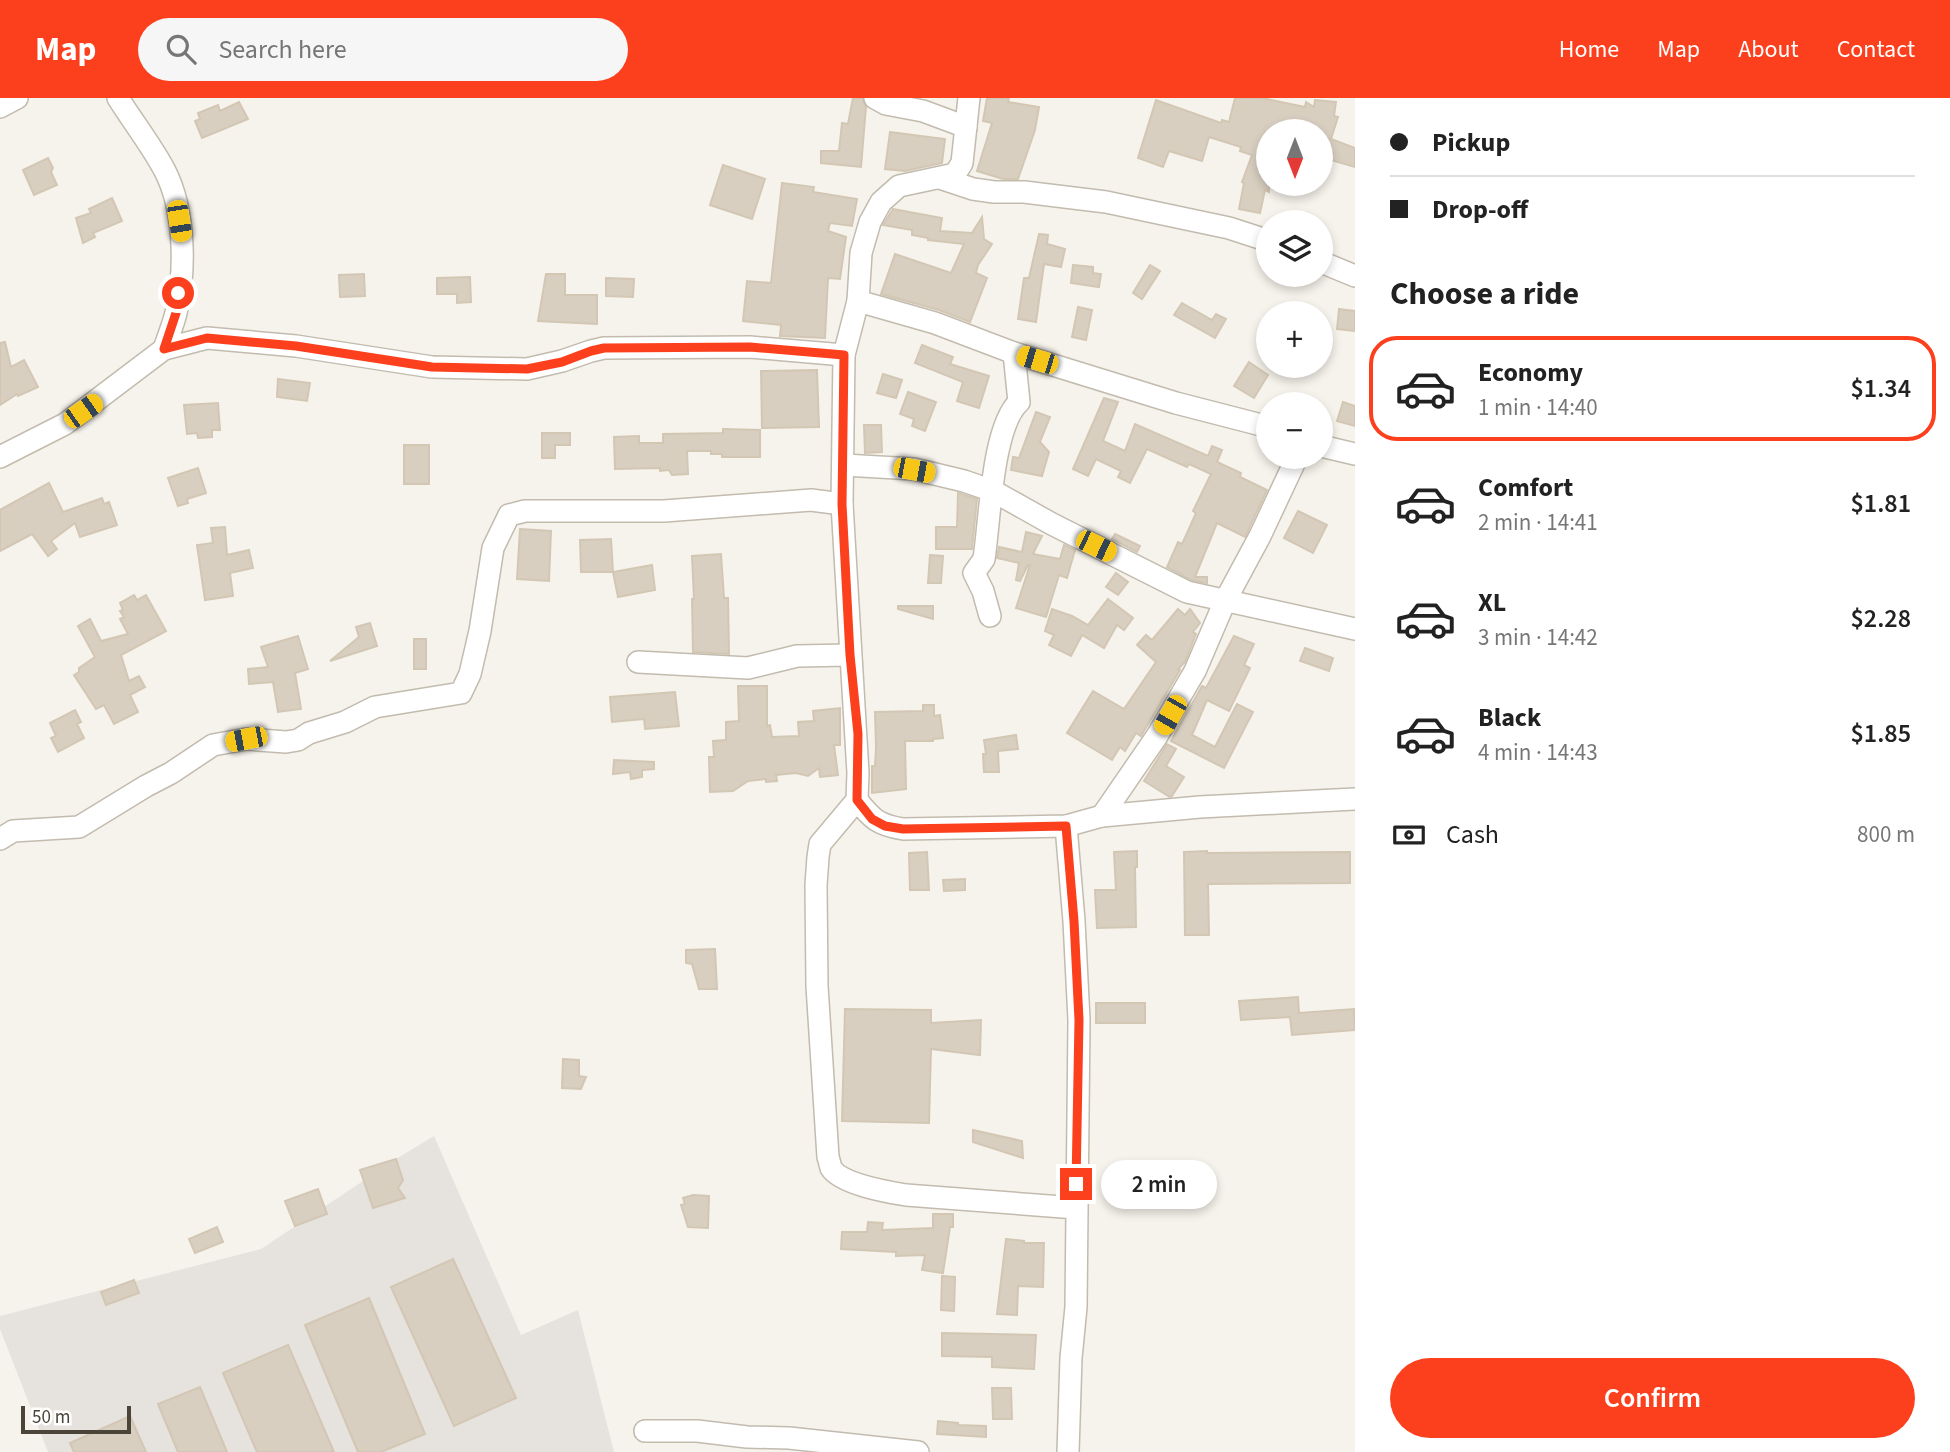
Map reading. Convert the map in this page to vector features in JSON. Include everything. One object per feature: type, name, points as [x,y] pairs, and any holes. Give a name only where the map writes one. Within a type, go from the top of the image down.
[{"type":"street","points":[[0,107],[16,98]]},
{"type":"street","points":[[118,98],[164,170],[175,194],[182,241],[180,272],[176,313],[164,349]]},
{"type":"street","points":[[875,98],[886,104],[923,111],[966,127]]},
{"type":"street","points":[[969,98],[956,174],[899,186],[881,202],[870,222],[861,253],[858,301],[844,355],[842,504],[850,655],[858,734],[857,800],[872,819],[885,826],[903,829],[1066,826],[1102,816],[1200,807],[1355,799]]},
{"type":"street","points":[[940,178],[983,191],[1024,192],[1106,202],[1228,228],[1256,237]]},
{"type":"street","points":[[1333,267],[1355,276]]},
{"type":"street","points":[[858,301],[936,323],[1014,353],[1176,403],[1256,424]]},
{"type":"street","points":[[0,457],[65,424],[164,349],[207,338],[296,346],[432,367],[527,369],[562,362],[604,348],[750,347],[844,355]]},
{"type":"street","points":[[990,616],[983,591],[974,573],[984,559],[1002,438],[1010,411],[1019,402],[1014,353]]},
{"type":"street","points":[[1333,449],[1355,454]]},
{"type":"street","points":[[844,465],[914,470],[964,481],[993,491],[1187,592],[1355,629]]},
{"type":"street","points":[[1102,816],[1157,736],[1195,671],[1225,601],[1291,469]]},
{"type":"street","points":[[0,839],[13,831],[79,827],[213,746],[246,739],[286,742],[299,740],[309,733],[345,722],[375,707],[461,692],[470,674],[480,631],[493,548],[509,515],[525,512],[664,511],[811,500],[842,504]]},
{"type":"street","points":[[638,662],[748,668],[797,656],[850,655]]},
{"type":"street","points":[[857,800],[820,844],[816,885],[817,986],[828,1157],[832,1169],[845,1178],[883,1191],[906,1195],[1076,1208]]},
{"type":"street","points":[[1066,826],[1079,1020],[1076,1307],[1070,1358],[1068,1452]]},
{"type":"street","points":[[645,1431],[697,1431],[747,1437],[789,1438],[918,1452]]},
{"type":"shaded area","points":[[434,1136],[521,1335],[578,1310],[614,1452],[48,1452],[0,1329],[0,1316],[261,1249]]},
{"type":"building","points":[[853,98],[862,98],[866,107],[861,167],[821,163],[821,151],[839,151],[842,123],[848,124]]},
{"type":"building","points":[[987,98],[1009,98],[1008,102],[1039,107],[1035,130],[1018,179],[1003,179],[977,171],[992,123],[983,121]]},
{"type":"building","points":[[1235,98],[1262,98],[1305,107],[1306,102],[1314,107],[1315,100],[1336,102],[1334,116],[1338,117],[1334,130],[1334,119],[1256,119],[1256,196],[1264,196],[1261,210],[1256,212],[1239,209],[1242,182],[1252,155],[1240,151],[1241,147],[1209,137],[1202,161],[1169,151],[1163,167],[1138,158],[1156,100],[1221,123],[1222,120],[1229,122]]},
{"type":"building","points":[[239,102],[248,119],[202,138],[195,121],[200,119],[198,113],[218,105],[220,111]]},
{"type":"building","points":[[890,132],[945,139],[942,163],[905,171],[885,169]]},
{"type":"building","points":[[1334,140],[1355,148],[1355,167],[1334,161]]},
{"type":"building","points":[[48,158],[57,185],[34,195],[23,170]]},
{"type":"building","points":[[723,165],[765,179],[752,219],[710,205]]},
{"type":"building","points":[[782,183],[814,187],[813,192],[857,199],[852,226],[830,223],[828,231],[846,237],[840,279],[828,278],[825,338],[780,336],[781,325],[743,321],[747,281],[771,283]]},
{"type":"building","points":[[112,198],[122,221],[93,233],[95,237],[83,243],[76,218],[91,213],[89,209]]},
{"type":"building","points":[[893,209],[942,218],[940,231],[972,233],[982,217],[984,239],[992,244],[978,265],[976,273],[987,278],[970,322],[939,310],[881,294],[895,254],[951,273],[964,244],[928,240],[912,235],[912,230],[883,225]]},
{"type":"building","points":[[1039,234],[1048,235],[1047,244],[1065,249],[1061,267],[1044,264],[1036,322],[1018,319],[1024,278],[1029,278]]},
{"type":"building","points":[[1073,265],[1093,267],[1093,273],[1101,274],[1099,287],[1071,283]]},
{"type":"building","points":[[1150,265],[1160,271],[1142,299],[1133,293]]},
{"type":"building","points":[[364,274],[365,296],[340,297],[339,275]]},
{"type":"building","points":[[546,274],[565,274],[565,295],[597,295],[597,324],[538,321]]},
{"type":"building","points":[[470,277],[471,302],[457,303],[457,294],[437,294],[437,278]]},
{"type":"building","points":[[606,278],[634,279],[633,297],[606,296]]},
{"type":"building","points":[[1182,303],[1212,320],[1216,314],[1226,319],[1215,338],[1174,315]]},
{"type":"building","points":[[1078,307],[1092,310],[1086,340],[1072,337]]},
{"type":"building","points":[[1339,309],[1355,311],[1355,331],[1337,329]]},
{"type":"building","points":[[5,342],[11,367],[24,360],[38,387],[18,396],[17,394],[0,405],[0,343]]},
{"type":"building","points":[[922,345],[953,357],[950,364],[989,376],[979,408],[957,401],[963,382],[915,363]]},
{"type":"building","points":[[1249,362],[1256,367],[1256,378],[1266,378],[1254,398],[1234,386]]},
{"type":"building","points":[[817,370],[819,427],[762,428],[761,371]]},
{"type":"building","points":[[883,374],[902,380],[896,398],[877,393]]},
{"type":"building","points":[[278,379],[310,383],[307,401],[277,397]]},
{"type":"building","points":[[908,392],[936,402],[925,431],[912,426],[914,419],[900,414]]},
{"type":"building","points":[[1104,398],[1118,402],[1103,441],[1125,451],[1135,424],[1208,456],[1212,446],[1222,450],[1217,462],[1241,473],[1240,477],[1267,490],[1245,537],[1217,523],[1195,577],[1207,577],[1207,583],[1191,580],[1167,567],[1178,542],[1182,544],[1196,513],[1193,511],[1211,474],[1189,464],[1187,467],[1147,449],[1130,483],[1118,477],[1121,471],[1096,459],[1088,476],[1073,469]]},
{"type":"building","points":[[1343,402],[1355,406],[1355,426],[1337,421]]},
{"type":"building","points":[[218,403],[220,430],[212,430],[212,437],[198,438],[197,433],[187,434],[184,405]]},
{"type":"building","points":[[1036,412],[1050,417],[1040,442],[1049,452],[1042,476],[1011,470],[1013,457],[1019,458]]},
{"type":"building","points":[[864,425],[881,425],[882,452],[865,453]]},
{"type":"building","points":[[723,429],[760,430],[760,457],[722,457],[722,454],[711,454],[711,451],[687,451],[688,474],[672,475],[669,470],[660,471],[660,468],[615,469],[614,437],[639,436],[639,443],[663,443],[663,434],[723,433]]},
{"type":"building","points":[[542,433],[570,433],[570,445],[555,445],[555,458],[542,458]]},
{"type":"building","points":[[404,445],[429,445],[429,484],[404,484]]},
{"type":"building","points":[[198,468],[206,493],[187,499],[188,503],[178,506],[168,478]]},
{"type":"building","points":[[49,483],[63,512],[102,498],[104,504],[109,502],[117,525],[80,537],[75,523],[51,541],[57,549],[48,556],[32,534],[0,551],[0,510]]},
{"type":"building","points":[[958,493],[977,499],[972,549],[936,549],[936,527],[957,527]]},
{"type":"building","points":[[1298,511],[1327,525],[1313,553],[1284,538]]},
{"type":"building","points":[[225,527],[227,555],[249,550],[253,568],[230,573],[233,596],[205,600],[197,545],[213,543],[211,528]]},
{"type":"building","points":[[520,529],[551,531],[549,581],[517,579]]},
{"type":"building","points":[[1026,532],[1042,536],[1033,554],[1060,559],[1064,545],[1075,550],[1067,578],[1059,575],[1046,617],[1016,608],[1030,565],[1020,581],[1016,580],[1019,563],[997,558],[999,547],[1022,552]]},
{"type":"building","points":[[1115,534],[1140,546],[1137,552],[1112,539]]},
{"type":"building","points":[[611,539],[613,572],[581,572],[580,540]]},
{"type":"building","points":[[721,554],[724,598],[728,598],[729,654],[693,652],[692,556]]},
{"type":"building","points":[[930,555],[943,556],[941,583],[928,583]]},
{"type":"building","points":[[652,565],[655,590],[618,597],[613,572]]},
{"type":"building","points":[[1116,573],[1128,582],[1118,595],[1106,587]]},
{"type":"building","points":[[134,595],[137,600],[146,595],[166,631],[121,655],[129,681],[139,676],[145,687],[130,695],[138,712],[114,724],[104,705],[96,709],[74,675],[95,657],[78,626],[90,619],[101,641],[128,634],[120,619],[124,617],[120,611],[123,610],[120,603]]},
{"type":"building","points":[[1108,599],[1133,618],[1124,630],[1117,625],[1104,648],[1082,635],[1071,656],[1049,645],[1054,635],[1045,631],[1052,609],[1088,625]]},
{"type":"building","points":[[898,606],[933,606],[933,619],[898,609]]},
{"type":"building","points":[[1178,609],[1185,615],[1190,609],[1200,623],[1193,632],[1196,634],[1185,662],[1178,669],[1180,670],[1141,736],[1136,733],[1125,751],[1120,747],[1112,760],[1067,733],[1093,691],[1124,709],[1156,662],[1137,645],[1146,635],[1152,640]]},
{"type":"building","points":[[370,623],[377,646],[330,661],[359,637],[356,627]]},
{"type":"building","points":[[298,636],[308,669],[295,673],[301,709],[278,712],[273,682],[249,684],[248,669],[268,667],[261,647]]},
{"type":"building","points":[[1234,636],[1254,644],[1244,665],[1250,668],[1229,711],[1207,700],[1192,735],[1215,747],[1237,704],[1253,712],[1224,768],[1171,741],[1202,686],[1206,688]]},
{"type":"building","points":[[414,639],[426,639],[426,669],[414,669]]},
{"type":"building","points":[[1305,648],[1333,658],[1329,671],[1300,661]]},
{"type":"building","points":[[738,686],[767,686],[767,726],[770,725],[772,737],[799,736],[798,722],[814,721],[813,711],[840,708],[840,745],[834,745],[838,775],[820,777],[819,768],[808,776],[796,773],[776,775],[777,781],[748,781],[733,791],[710,792],[709,757],[714,757],[713,741],[726,740],[726,722],[739,721]]},
{"type":"building","points":[[675,692],[679,726],[645,729],[644,719],[612,722],[610,697]]},
{"type":"building","points":[[923,705],[934,705],[934,716],[940,715],[943,738],[933,741],[905,741],[906,789],[872,793],[872,766],[875,766],[876,747],[875,712],[923,711]]},
{"type":"building","points":[[75,710],[81,722],[77,724],[84,738],[58,752],[51,738],[56,736],[50,723]]},
{"type":"building","points":[[1016,735],[1018,749],[998,751],[999,772],[984,772],[984,740]]},
{"type":"building","points":[[1167,744],[1176,749],[1166,766],[1184,777],[1170,797],[1144,781]]},
{"type":"building","points":[[614,760],[654,762],[654,769],[642,770],[642,777],[631,779],[630,772],[613,774]]},
{"type":"building","points":[[1137,851],[1136,927],[1097,928],[1095,890],[1116,890],[1114,852]]},
{"type":"building","points":[[927,852],[929,890],[910,890],[909,853]]},
{"type":"building","points":[[1184,852],[1350,852],[1350,883],[1208,884],[1209,935],[1185,935]]},
{"type":"building","points":[[965,879],[965,890],[944,891],[943,880]]},
{"type":"building","points":[[715,949],[717,989],[699,989],[692,964],[686,963],[686,950]]},
{"type":"building","points":[[1298,997],[1299,1013],[1354,1009],[1355,1030],[1292,1035],[1290,1017],[1241,1020],[1239,1001]]},
{"type":"building","points":[[1096,1003],[1145,1003],[1145,1023],[1096,1023]]},
{"type":"building","points":[[845,1009],[931,1010],[931,1023],[981,1020],[980,1055],[931,1049],[929,1123],[842,1121]]},
{"type":"building","points":[[563,1059],[579,1060],[579,1076],[586,1077],[581,1089],[562,1088]]},
{"type":"building","points":[[973,1130],[1022,1141],[1023,1158],[973,1142]]},
{"type":"building","points":[[396,1159],[403,1180],[398,1188],[405,1198],[373,1208],[360,1170]]},
{"type":"building","points":[[318,1189],[327,1214],[295,1226],[285,1201]]},
{"type":"building","points":[[693,1195],[709,1196],[708,1228],[688,1227],[681,1205],[685,1204],[683,1198]]},
{"type":"building","points":[[933,1214],[953,1214],[953,1227],[950,1227],[943,1273],[922,1270],[925,1255],[896,1256],[896,1252],[841,1249],[842,1232],[867,1232],[868,1222],[883,1223],[882,1230],[933,1228]]},
{"type":"building","points":[[217,1227],[223,1242],[195,1253],[189,1239]]},
{"type":"building","points":[[1006,1239],[1044,1243],[1043,1287],[1018,1286],[1017,1315],[997,1314]]},
{"type":"building","points":[[453,1259],[516,1398],[454,1426],[391,1287]]},
{"type":"building","points":[[942,1276],[955,1277],[954,1311],[941,1310]]},
{"type":"building","points":[[134,1280],[139,1293],[106,1305],[101,1292]]},
{"type":"building","points":[[369,1298],[425,1434],[381,1452],[358,1452],[305,1325]]},
{"type":"building","points":[[942,1333],[1036,1335],[1034,1369],[992,1367],[992,1357],[942,1356]]},
{"type":"building","points":[[288,1345],[334,1452],[257,1452],[223,1373]]},
{"type":"building","points":[[200,1387],[227,1452],[178,1452],[158,1404]]},
{"type":"building","points":[[992,1388],[1011,1388],[1012,1419],[993,1419]]},
{"type":"building","points":[[130,1416],[146,1452],[74,1452],[70,1443]]},
{"type":"building","points":[[938,1421],[986,1426],[986,1437],[937,1434]]},
{"type":"route","points":[[178,293],[176,313],[164,349],[207,338],[296,346],[432,367],[511,369],[527,369],[562,362],[604,348],[750,347],[844,355],[842,504],[850,655],[858,734],[857,800],[872,819],[885,826],[903,829],[1066,826],[1079,1020],[1076,1184]]}]
